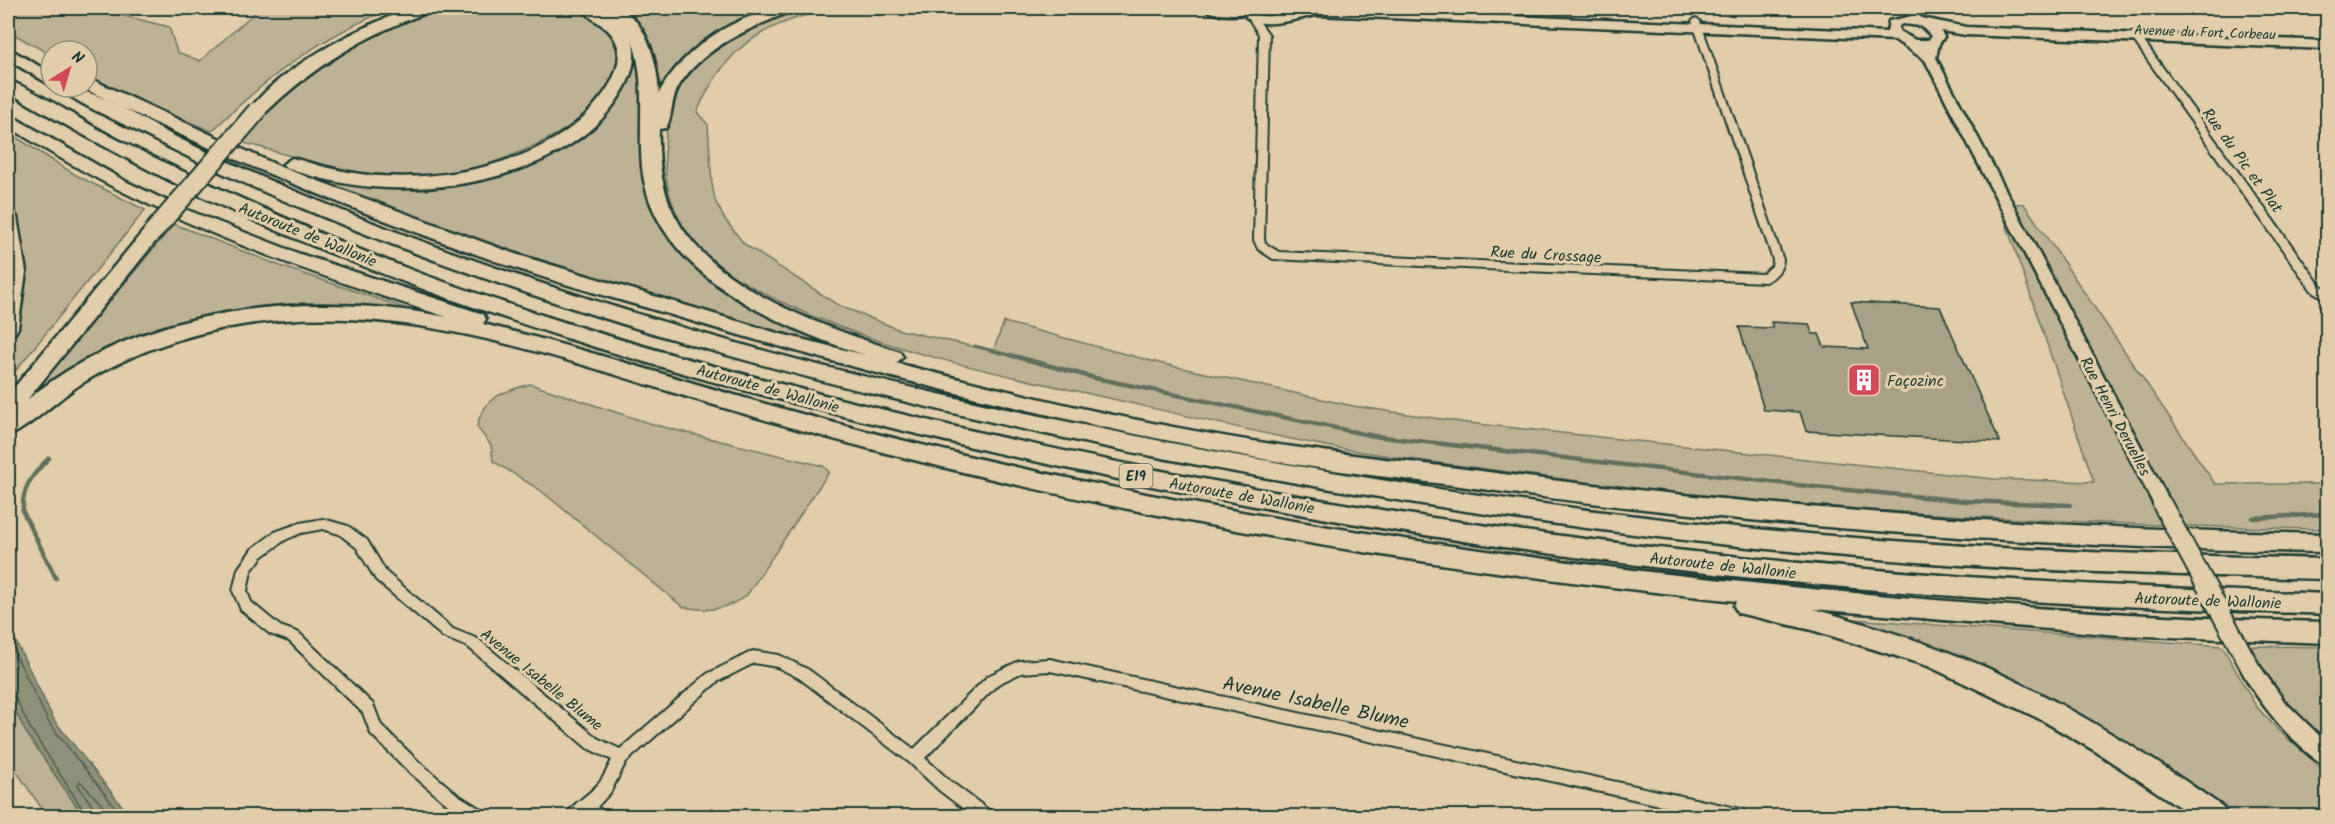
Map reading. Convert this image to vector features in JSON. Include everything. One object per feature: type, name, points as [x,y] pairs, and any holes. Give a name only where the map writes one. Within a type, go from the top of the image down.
[{"type":"highway","points":[[8,394],[252,109],[299,63],[369,23],[406,8]]},
{"type":"highway","points":[[252,109],[319,59],[378,26],[427,8]]},
{"type":"highway","points":[[154,116],[254,152],[344,179],[408,183],[474,175],[503,167],[551,146],[585,125],[609,101],[623,78],[627,52],[624,40],[615,26],[590,8]]},
{"type":"highway","points":[[609,8],[626,20],[645,53],[651,87],[651,167],[656,189],[668,219],[685,245],[729,282],[756,301],[851,343],[981,381],[1323,457]]},
{"type":"highway","points":[[651,146],[660,132],[663,102],[686,68],[720,39],[787,8]]},
{"type":"highway","points":[[1211,8],[1246,11]]},
{"type":"highway","name":"Autoroute de Wallonie","points":[[8,53],[39,72]]},
{"type":"highway","name":"Autoroute de Wallonie","points":[[8,85],[77,126],[234,204],[344,250],[463,295],[740,382],[1065,462],[1262,500],[1425,527],[1620,555],[1816,575],[2026,592],[2328,604]]},
{"type":"highway","points":[[99,90],[277,172],[385,215],[508,259],[642,301],[923,378],[1056,409],[1270,452],[1323,457],[1615,498],[1802,517],[2000,532],[2194,541],[2328,543]]},
{"type":"highway","name":"Autoroute de Wallonie","points":[[88,99],[168,141],[260,184],[492,274],[616,315],[761,357],[914,396],[1082,434],[1256,468],[1616,522],[1808,543],[2009,558],[2328,569]]},
{"type":"highway","points":[[8,119],[89,171],[144,200],[233,239],[318,269],[540,340],[586,359]]},
{"type":"highway","points":[[8,218],[14,238],[17,269],[8,328]]},
{"type":"highway","points":[[8,409],[148,231]]},
{"type":"highway","points":[[8,428],[64,385],[119,354],[192,327],[253,315],[328,311],[418,320],[516,340],[764,411],[1055,484],[1241,521],[1424,552],[1616,580],[1820,601],[2040,620],[2244,632],[2328,633]]},
{"type":"highway","points":[[1616,580],[1810,618],[1931,655],[1988,678],[2070,721],[2148,768],[2214,816]]},
{"type":"street","points":[[1376,8],[1697,24]]},
{"type":"street","points":[[1246,11],[1262,20],[1282,14],[1317,11],[1899,31],[1903,8],[1937,33],[1933,47]]},
{"type":"street","points":[[1246,11],[1264,35],[1282,14]]},
{"type":"street","name":"Avenue du Fort Corbeau","points":[[1899,31],[1908,20],[1966,31],[2328,51]]},
{"type":"street","name":"Rue du Crossage","points":[[1264,35],[1259,240],[1262,246],[1277,256],[1765,278],[1777,268],[1778,260],[1697,24]]},
{"type":"street","name":"Rue Henri Deruelles","points":[[1899,31],[1933,47],[2162,504],[2267,697],[2286,720],[2328,757]]},
{"type":"street","name":"Avenue du Fort Corbeau","points":[[1933,47],[1970,38],[2328,45]]},
{"type":"street","name":"Rue du Pic et Plat","points":[[2140,41],[2316,288],[2328,297]]},
{"type":"street","name":"Avenue Isabelle Blume","points":[[479,816],[453,800],[413,766],[376,729],[368,709],[294,636],[275,630],[246,606],[240,591],[245,569],[257,553],[280,536],[300,528],[323,525],[343,530],[362,544],[381,576],[448,633],[472,643],[591,743],[621,757]]},
{"type":"street","points":[[585,814],[605,788],[621,757],[712,678],[753,657],[779,661],[804,674],[915,758],[945,786],[985,816]]},
{"type":"street","name":"Avenue Isabelle Blume","points":[[915,758],[993,680],[1019,667],[1050,665],[1741,816]]},
{"type":"shaded area","points":[[8,8],[98,8],[169,27],[177,52],[200,61],[260,8],[394,8],[319,44],[253,93],[212,131],[150,106],[99,81],[99,39],[39,39],[39,48],[8,31]]},
{"type":"shaded area","points":[[444,8],[571,8],[598,22],[609,34],[616,49],[616,73],[604,96],[584,116],[557,134],[497,161],[447,174],[392,177],[367,174],[318,164],[241,142],[284,94],[307,74],[343,50],[403,20]]},
{"type":"shaded area","points":[[622,8],[780,8],[753,18],[661,90],[650,44],[631,16]]},
{"type":"shaded area","points":[[804,8],[833,8],[786,22],[750,41],[721,69],[697,112],[708,125],[715,200],[724,218],[744,244],[838,305],[900,330],[993,351],[1004,322],[1159,363],[1353,406],[1468,423],[1994,479],[2094,482],[1999,203],[2024,204],[2215,484],[2327,484],[2327,529],[2122,524],[1815,506],[1611,485],[1385,456],[1227,425],[973,367],[935,358],[862,335],[770,296],[712,260],[685,228],[676,211],[666,175],[666,136],[669,115],[676,94],[688,75],[703,59],[742,32]]},
{"type":"shaded area","points":[[623,26],[638,48],[664,227],[680,251],[696,265],[885,361],[687,306],[517,252],[261,160],[324,178],[372,186],[535,161],[620,93]]},
{"type":"shaded area","points":[[8,132],[74,174],[145,210],[8,380],[8,353],[22,312],[26,267],[16,213],[8,196]]},
{"type":"shaded area","points":[[174,224],[283,267],[435,318],[336,306],[266,307],[222,315],[22,407]]},
{"type":"shaded area","points":[[530,384],[655,425],[823,466],[829,472],[747,595],[725,607],[701,609],[683,607],[540,490],[493,461],[491,445],[477,427],[484,408],[503,393]]},
{"type":"shaded area","points":[[1841,618],[2222,646],[2256,706],[2278,730],[2327,773],[2327,816],[2225,816],[2183,785]]},
{"type":"shaded area","points":[[2251,646],[2327,647],[2327,746],[2284,700],[2266,674]]},
{"type":"shaded area","points":[[8,695],[25,731],[83,816],[47,816],[8,759]]},
{"type":"water","points":[[8,625],[54,720],[130,816],[83,816],[25,731],[8,695]]},
{"type":"building","name":"Façozinc","points":[[1851,302],[1940,307],[2000,442],[1806,431],[1800,412],[1764,410],[1739,327],[1773,328],[1771,322],[1809,324],[1812,334],[1819,334],[1824,347],[1868,349]]},
{"type":"waterway","points":[[975,346],[1016,357]]},
{"type":"waterway","points":[[1010,355],[1095,378],[1374,436],[1815,487],[1966,501],[2070,505]]},
{"type":"waterway","points":[[49,458],[29,482],[24,496],[23,512],[56,578]]},
{"type":"waterway","points":[[2253,518],[2328,514]]},
{"type":"place","name":"Façozinc","points":[[1864,380]]}]
